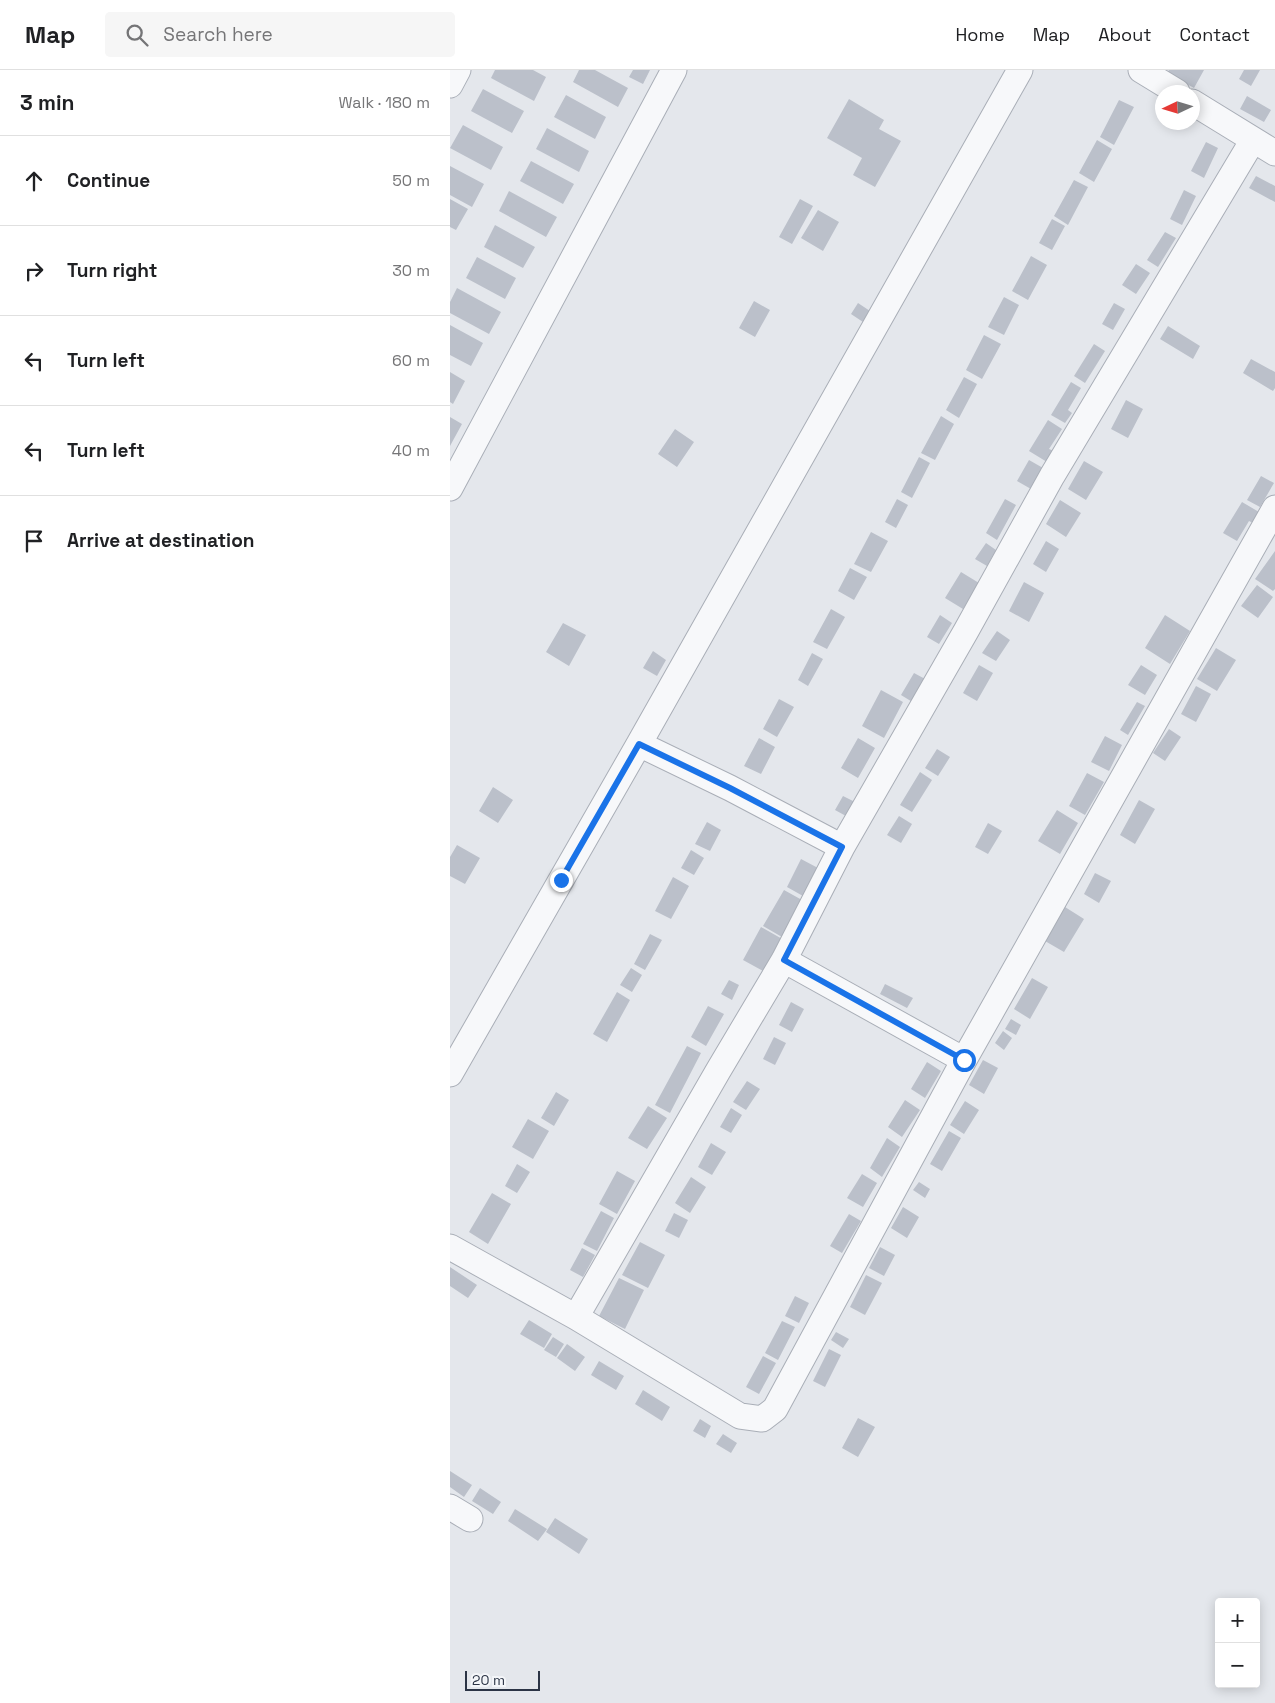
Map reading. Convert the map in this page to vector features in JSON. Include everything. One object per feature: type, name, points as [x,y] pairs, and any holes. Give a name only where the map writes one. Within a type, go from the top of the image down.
[{"type":"street","points":[[450,85],[458,70]]},
{"type":"street","points":[[450,488],[674,70]]},
{"type":"street","points":[[450,1074],[1020,70]]},
{"type":"street","points":[[1141,70],[1166,85]]},
{"type":"street","points":[[1200,107],[1275,153]]},
{"type":"street","points":[[576,1317],[784,960],[842,847],[966,631],[1052,476],[1253,140]]},
{"type":"street","points":[[450,1247],[576,1317],[740,1416],[762,1419],[775,1409],[964,1060],[1275,508]]},
{"type":"street","points":[[639,744],[730,788],[842,847]]},
{"type":"street","points":[[784,960],[964,1060]]},
{"type":"building","points":[[495,70],[533,70],[546,77],[534,101],[491,78]]},
{"type":"building","points":[[579,70],[595,70],[628,88],[618,107],[573,82]]},
{"type":"building","points":[[633,70],[650,70],[643,84],[629,77]]},
{"type":"building","points":[[1169,70],[1204,70],[1196,85],[1189,85],[1167,73]]},
{"type":"building","points":[[1244,70],[1260,70],[1251,86],[1239,79]]},
{"type":"building","points":[[483,89],[524,111],[512,133],[471,111]]},
{"type":"building","points":[[566,95],[606,117],[595,139],[554,117]]},
{"type":"building","points":[[1247,96],[1271,110],[1264,122],[1240,109]]},
{"type":"building","points":[[849,99],[884,120],[879,129],[901,141],[875,187],[853,175],[862,158],[827,138]]},
{"type":"building","points":[[1119,100],[1134,107],[1114,145],[1100,137]]},
{"type":"building","points":[[463,125],[503,147],[491,170],[450,148]]},
{"type":"building","points":[[547,128],[589,151],[579,172],[536,149]]},
{"type":"building","points":[[1097,140],[1112,149],[1094,182],[1079,173]]},
{"type":"building","points":[[1206,142],[1218,148],[1204,178],[1191,171]]},
{"type":"building","points":[[531,161],[574,184],[563,204],[520,181]]},
{"type":"building","points":[[450,166],[484,184],[472,207],[450,195]]},
{"type":"building","points":[[1256,176],[1275,186],[1275,202],[1249,188]]},
{"type":"building","points":[[1074,180],[1088,187],[1068,225],[1054,216]]},
{"type":"building","points":[[1184,190],[1196,196],[1182,225],[1170,219]]},
{"type":"building","points":[[509,191],[557,217],[546,237],[499,211]]},
{"type":"building","points":[[450,199],[468,209],[456,230],[450,227]]},
{"type":"building","points":[[800,199],[813,206],[792,244],[779,237]]},
{"type":"building","points":[[818,210],[839,222],[823,251],[801,238]]},
{"type":"building","points":[[1052,219],[1065,226],[1052,250],[1039,243]]},
{"type":"building","points":[[495,225],[535,247],[523,268],[484,247]]},
{"type":"building","points":[[1165,232],[1176,238],[1158,267],[1147,260]]},
{"type":"building","points":[[1031,256],[1047,265],[1028,300],[1012,291]]},
{"type":"building","points":[[477,257],[516,278],[505,299],[466,278]]},
{"type":"building","points":[[1136,264],[1150,273],[1136,294],[1122,285]]},
{"type":"building","points":[[457,288],[501,312],[489,334],[450,313],[450,302]]},
{"type":"building","points":[[1004,297],[1019,305],[1004,335],[988,327]]},
{"type":"building","points":[[754,301],[770,310],[755,337],[739,328]]},
{"type":"building","points":[[858,303],[873,313],[866,324],[851,314]]},
{"type":"building","points":[[1114,303],[1125,309],[1113,330],[1102,324]]},
{"type":"building","points":[[450,325],[483,343],[471,366],[450,355]]},
{"type":"building","points":[[1168,326],[1200,346],[1193,359],[1160,339]]},
{"type":"building","points":[[984,335],[1001,344],[982,379],[966,370]]},
{"type":"building","points":[[1094,344],[1105,351],[1085,383],[1074,376]]},
{"type":"building","points":[[1251,359],[1275,372],[1275,388],[1273,391],[1243,373]]},
{"type":"building","points":[[450,372],[465,381],[453,404],[450,402]]},
{"type":"building","points":[[964,377],[977,384],[959,418],[946,410]]},
{"type":"building","points":[[1071,382],[1081,388],[1068,410],[1072,413],[1065,423],[1051,415]]},
{"type":"building","points":[[1126,400],[1143,409],[1128,438],[1111,429]]},
{"type":"building","points":[[941,416],[954,424],[935,460],[921,453]]},
{"type":"building","points":[[450,417],[462,424],[450,446]]},
{"type":"building","points":[[1048,420],[1062,429],[1049,449],[1054,451],[1047,462],[1029,451]]},
{"type":"building","points":[[675,429],[694,442],[677,467],[658,454]]},
{"type":"building","points":[[919,457],[930,463],[912,498],[901,492]]},
{"type":"building","points":[[1029,460],[1043,468],[1031,489],[1017,481]]},
{"type":"building","points":[[1084,461],[1103,472],[1086,500],[1068,489]]},
{"type":"building","points":[[1261,476],[1274,483],[1260,507],[1247,500]]},
{"type":"building","points":[[897,499],[908,505],[896,528],[885,522]]},
{"type":"building","points":[[1005,499],[1016,505],[997,540],[986,533]]},
{"type":"building","points":[[1060,500],[1081,513],[1066,537],[1046,524]]},
{"type":"building","points":[[1242,502],[1259,512],[1253,523],[1249,521],[1237,541],[1223,533]]},
{"type":"building","points":[[871,532],[888,541],[871,572],[854,564]]},
{"type":"building","points":[[1046,541],[1059,549],[1046,572],[1033,564]]},
{"type":"building","points":[[986,543],[996,550],[987,566],[975,559]]},
{"type":"building","points":[[1275,551],[1275,589],[1273,591],[1255,579]]},
{"type":"building","points":[[850,568],[867,577],[854,600],[838,591]]},
{"type":"building","points":[[961,572],[979,583],[963,609],[945,598]]},
{"type":"building","points":[[1024,582],[1044,593],[1029,622],[1009,611]]},
{"type":"building","points":[[1257,585],[1273,597],[1258,618],[1241,606]]},
{"type":"building","points":[[831,609],[845,617],[827,649],[813,642]]},
{"type":"building","points":[[940,615],[952,623],[939,644],[927,637]]},
{"type":"building","points":[[1165,615],[1190,631],[1170,664],[1145,648]]},
{"type":"building","points":[[563,623],[586,635],[569,666],[546,652]]},
{"type":"building","points":[[997,631],[1010,640],[996,661],[982,653]]},
{"type":"building","points":[[1216,648],[1236,660],[1217,691],[1197,679]]},
{"type":"building","points":[[653,651],[666,660],[657,676],[643,668]]},
{"type":"building","points":[[812,653],[823,659],[808,686],[798,680]]},
{"type":"building","points":[[979,665],[993,673],[977,701],[963,693]]},
{"type":"building","points":[[1141,665],[1157,675],[1145,695],[1128,685]]},
{"type":"building","points":[[914,673],[927,680],[914,703],[901,695]]},
{"type":"building","points":[[1196,686],[1211,694],[1196,722],[1181,714]]},
{"type":"building","points":[[881,690],[903,702],[884,738],[862,726]]},
{"type":"building","points":[[779,699],[794,707],[777,737],[763,729]]},
{"type":"building","points":[[1137,702],[1145,706],[1128,735],[1120,730]]},
{"type":"building","points":[[1169,729],[1181,737],[1165,761],[1153,753]]},
{"type":"building","points":[[1105,736],[1122,745],[1109,771],[1091,762]]},
{"type":"building","points":[[759,738],[775,747],[761,774],[744,766]]},
{"type":"building","points":[[858,738],[875,748],[858,778],[841,768]]},
{"type":"building","points":[[937,749],[950,757],[938,776],[925,768]]},
{"type":"building","points":[[920,772],[932,780],[912,812],[900,805]]},
{"type":"building","points":[[1087,773],[1104,782],[1085,815],[1069,806]]},
{"type":"building","points":[[493,787],[513,800],[498,823],[479,811]]},
{"type":"building","points":[[843,796],[855,802],[846,816],[835,810]]},
{"type":"building","points":[[1139,800],[1155,809],[1135,844],[1120,835]]},
{"type":"building","points":[[1057,810],[1078,823],[1060,854],[1038,841]]},
{"type":"building","points":[[899,816],[912,824],[901,843],[887,835]]},
{"type":"building","points":[[707,822],[721,830],[710,851],[695,844]]},
{"type":"building","points":[[988,823],[1002,831],[988,854],[975,847]]},
{"type":"building","points":[[457,845],[480,858],[465,884],[450,876],[450,857]]},
{"type":"building","points":[[691,850],[704,858],[694,875],[681,868]]},
{"type":"building","points":[[801,859],[818,868],[803,896],[787,887]]},
{"type":"building","points":[[1095,873],[1111,881],[1099,903],[1084,894]]},
{"type":"building","points":[[673,877],[689,886],[671,919],[655,911]]},
{"type":"building","points":[[784,890],[802,900],[782,937],[763,926]]},
{"type":"building","points":[[1065,907],[1084,919],[1064,952],[1045,941]]},
{"type":"building","points":[[761,927],[784,940],[765,972],[743,960]]},
{"type":"building","points":[[650,934],[662,940],[645,970],[634,964]]},
{"type":"building","points":[[631,968],[642,975],[632,992],[620,985]]},
{"type":"building","points":[[1032,978],[1048,987],[1030,1019],[1014,1009]]},
{"type":"building","points":[[729,980],[739,985],[732,1000],[721,994]]},
{"type":"building","points":[[885,984],[913,998],[907,1008],[880,994]]},
{"type":"building","points":[[617,992],[630,1000],[607,1042],[593,1034]]},
{"type":"building","points":[[791,1002],[804,1009],[792,1032],[779,1025]]},
{"type":"building","points":[[708,1006],[724,1014],[706,1046],[691,1037]]},
{"type":"building","points":[[1011,1019],[1021,1025],[1016,1035],[1005,1029]]},
{"type":"building","points":[[1003,1031],[1012,1038],[1004,1050],[995,1043]]},
{"type":"building","points":[[774,1037],[786,1043],[775,1065],[763,1059]]},
{"type":"building","points":[[687,1046],[701,1053],[670,1113],[655,1105]]},
{"type":"building","points":[[983,1060],[998,1068],[984,1094],[969,1085]]},
{"type":"building","points":[[927,1062],[941,1071],[925,1098],[911,1089]]},
{"type":"building","points":[[747,1081],[760,1089],[746,1110],[733,1102]]},
{"type":"building","points":[[556,1092],[569,1100],[554,1126],[541,1118]]},
{"type":"building","points":[[905,1100],[920,1110],[902,1137],[888,1127]]},
{"type":"building","points":[[965,1101],[979,1110],[964,1134],[950,1125]]},
{"type":"building","points":[[648,1106],[667,1118],[647,1149],[628,1138]]},
{"type":"building","points":[[731,1108],[742,1115],[731,1133],[720,1127]]},
{"type":"building","points":[[528,1119],[549,1131],[533,1159],[512,1147]]},
{"type":"building","points":[[949,1131],[961,1138],[942,1171],[930,1164]]},
{"type":"building","points":[[887,1138],[900,1147],[882,1177],[870,1168]]},
{"type":"building","points":[[711,1143],[726,1152],[712,1175],[698,1167]]},
{"type":"building","points":[[517,1164],[530,1172],[517,1193],[505,1186]]},
{"type":"building","points":[[617,1171],[635,1181],[617,1214],[599,1204]]},
{"type":"building","points":[[862,1174],[877,1183],[863,1207],[847,1198]]},
{"type":"building","points":[[691,1177],[706,1187],[690,1213],[675,1203]]},
{"type":"building","points":[[919,1182],[930,1189],[925,1198],[913,1190]]},
{"type":"building","points":[[492,1193],[511,1204],[488,1244],[469,1232]]},
{"type":"building","points":[[903,1207],[919,1217],[907,1238],[891,1228]]},
{"type":"building","points":[[601,1211],[614,1218],[597,1251],[583,1244]]},
{"type":"building","points":[[674,1213],[688,1220],[679,1238],[665,1231]]},
{"type":"building","points":[[849,1214],[861,1221],[842,1253],[830,1246]]},
{"type":"building","points":[[640,1242],[665,1255],[648,1288],[622,1275]]},
{"type":"building","points":[[880,1247],[895,1255],[884,1276],[869,1268]]},
{"type":"building","points":[[582,1248],[595,1255],[583,1277],[570,1270]]},
{"type":"building","points":[[450,1267],[477,1285],[468,1298],[450,1286]]},
{"type":"building","points":[[866,1275],[882,1283],[865,1315],[850,1307]]},
{"type":"building","points":[[619,1278],[644,1290],[625,1329],[599,1316]]},
{"type":"building","points":[[795,1296],[809,1303],[799,1323],[785,1316]]},
{"type":"building","points":[[529,1320],[552,1334],[544,1348],[520,1334]]},
{"type":"building","points":[[782,1321],[795,1327],[778,1360],[765,1353]]},
{"type":"building","points":[[836,1332],[849,1339],[843,1348],[831,1340]]},
{"type":"building","points":[[553,1337],[564,1344],[556,1357],[544,1350]]},
{"type":"building","points":[[567,1344],[585,1357],[575,1371],[557,1358]]},
{"type":"building","points":[[829,1349],[841,1355],[825,1387],[813,1381]]},
{"type":"building","points":[[763,1356],[776,1363],[759,1394],[746,1387]]},
{"type":"building","points":[[599,1361],[624,1376],[616,1390],[591,1375]]},
{"type":"building","points":[[643,1390],[670,1407],[662,1421],[635,1404]]},
{"type":"building","points":[[858,1418],[875,1427],[858,1457],[842,1448]]},
{"type":"building","points":[[700,1419],[711,1426],[705,1438],[693,1431]]},
{"type":"building","points":[[723,1434],[737,1443],[731,1453],[716,1444]]},
{"type":"building","points":[[450,1471],[472,1485],[464,1497],[450,1487]]},
{"type":"building","points":[[480,1488],[501,1502],[493,1514],[472,1501]]},
{"type":"building","points":[[515,1509],[547,1529],[538,1541],[508,1521]]},
{"type":"building","points":[[555,1518],[588,1539],[579,1554],[546,1532]]},
{"type":"route","points":[[561,880],[639,744],[730,788],[842,847],[784,960],[964,1060]]}]
